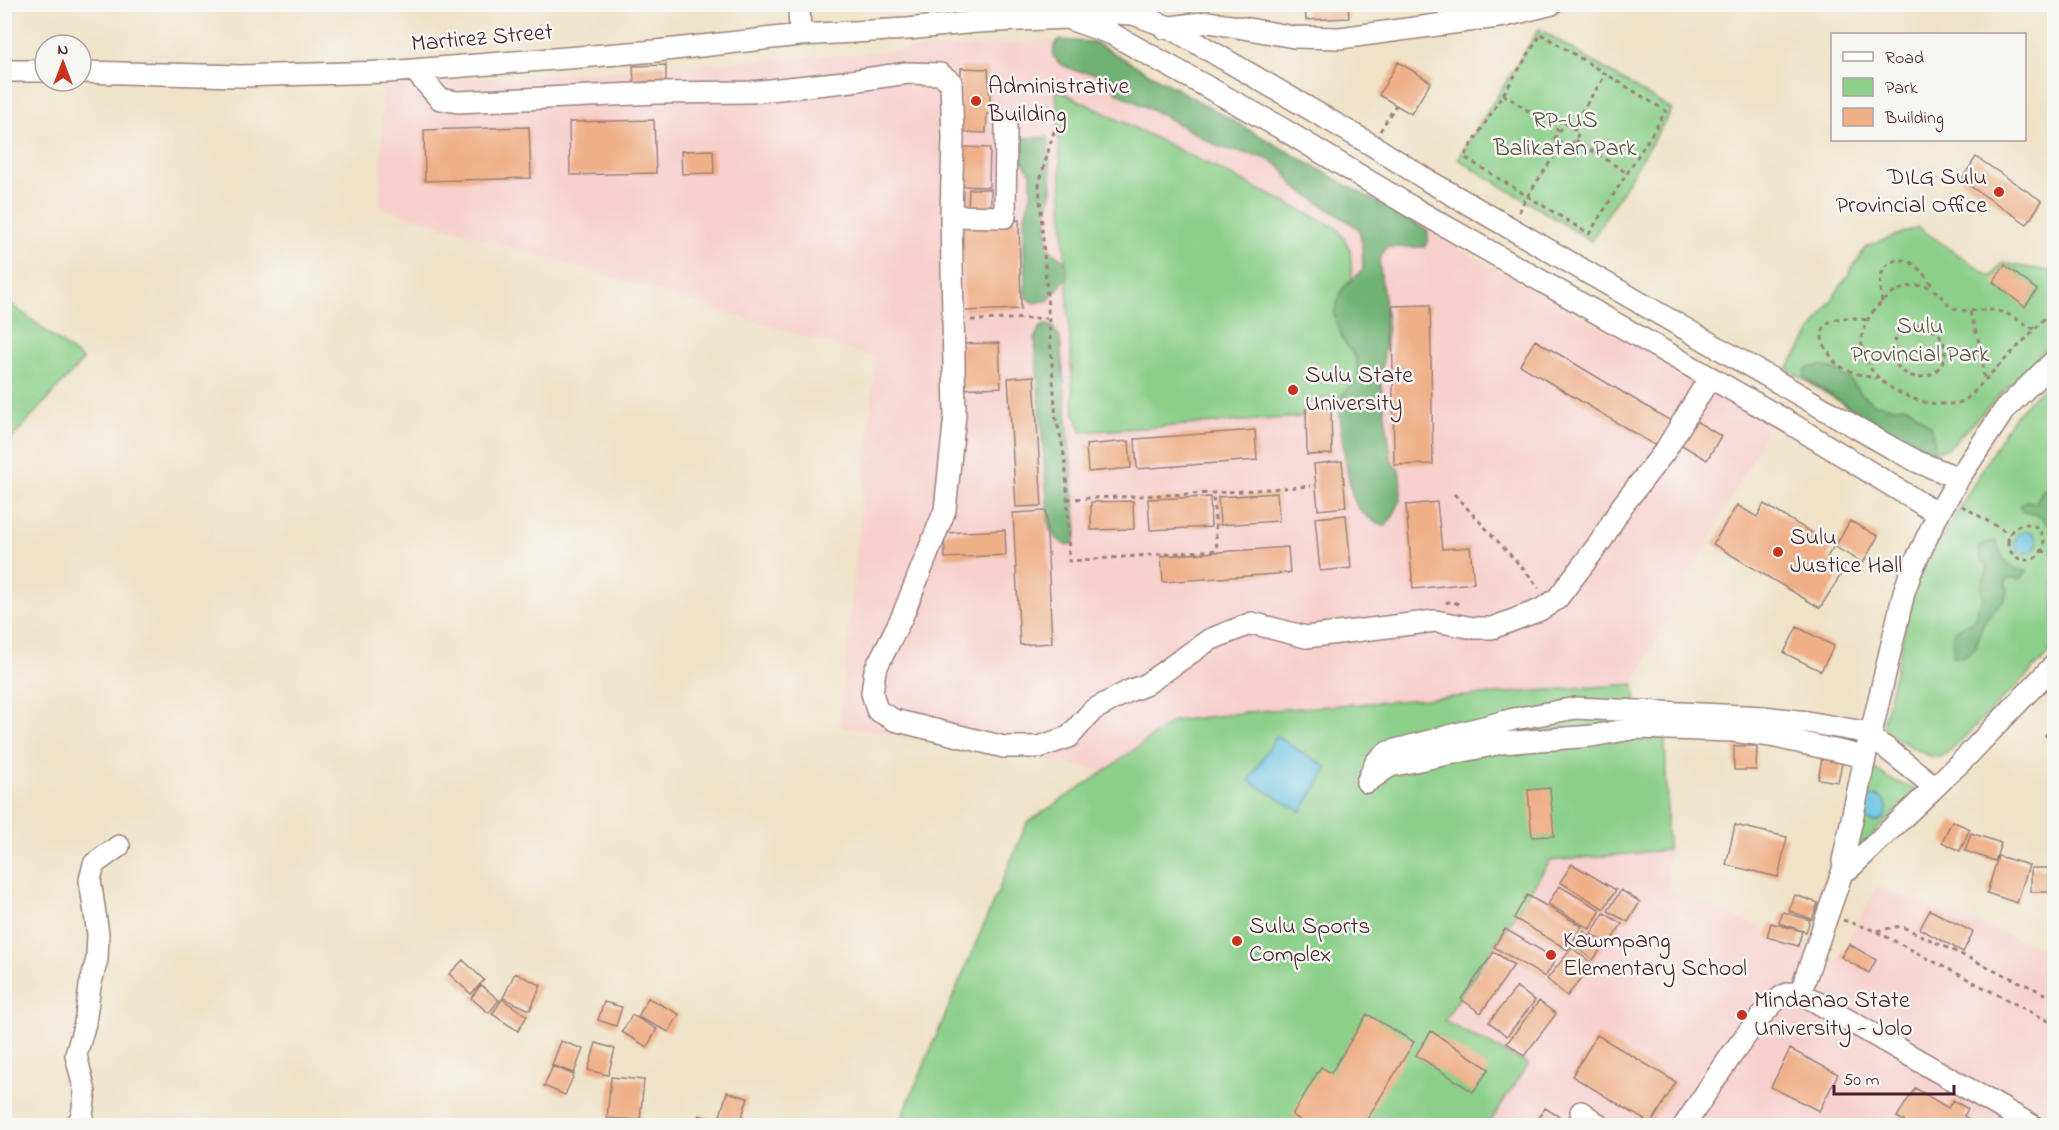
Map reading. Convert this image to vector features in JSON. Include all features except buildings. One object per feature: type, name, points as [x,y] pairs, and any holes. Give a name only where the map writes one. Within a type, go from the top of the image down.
[{"type":"street","points":[[799,4],[800,35]]},
{"type":"street","points":[[1112,34],[1209,22],[1294,37],[1340,38],[1505,16],[1552,4]]},
{"type":"street","name":"Martirez Street","points":[[93,72],[241,76],[414,70],[656,51],[800,35],[907,29],[976,13],[1066,18],[1113,13],[1133,14],[1169,27],[1372,145],[1427,180],[1918,462],[1948,496]]},
{"type":"street","points":[[1066,18],[1112,34],[1281,128],[1410,206],[1790,423],[1948,496]]},
{"type":"street","points":[[414,70],[440,99],[458,102],[658,93],[751,92],[844,82],[907,72],[940,74],[951,82],[952,321],[955,415],[945,510],[902,617],[875,670],[872,693],[877,710],[894,720],[1004,747],[1039,747],[1069,737],[1093,710],[1145,685],[1209,640],[1252,623],[1306,637],[1435,621],[1474,628],[1492,628],[1540,610],[1557,599],[1601,541],[1622,506],[1665,451],[1710,377]]},
{"type":"street","points":[[4,71],[33,71]]},
{"type":"street","points":[[951,216],[1005,218],[1006,126]]},
{"type":"street","points":[[1410,206],[1427,180]]},
{"type":"street","points":[[1800,994],[1844,867],[1843,861],[1868,743],[1904,592],[1912,569],[1948,496],[2005,409],[2055,361]]},
{"type":"street","points":[[1790,423],[1806,399]]},
{"type":"street","points":[[1844,867],[1850,868],[1966,757],[2055,664]]},
{"type":"street","points":[[1868,743],[1733,731],[1638,728],[1592,736],[1502,742],[1390,766],[1367,782],[1376,762],[1388,752],[1509,721],[1576,708],[1763,717],[1807,722],[1886,748],[1935,786]]},
{"type":"street","points":[[1509,721],[1512,742]]},
{"type":"street","points":[[76,1125],[82,1116],[85,1092],[76,1055],[83,1034],[90,986],[97,959],[98,934],[90,880],[94,864],[119,846]]},
{"type":"street","points":[[1684,1125],[1757,1020],[1782,996],[1791,993],[1800,994],[2033,1125]]},
{"type":"street","points":[[1581,1112],[1600,1125]]},
{"type":"path","points":[[1541,34],[1606,74],[1666,111],[1589,234],[1464,157],[1541,34]]},
{"type":"path","points":[[1571,128],[1606,74]]},
{"type":"path","points":[[1503,94],[1559,131]]},
{"type":"path","points":[[1372,145],[1396,105]]},
{"type":"path","points":[[1564,123],[1579,133],[1569,149],[1554,139],[1559,131],[1564,123]]},
{"type":"path","points":[[1054,130],[1039,184],[1056,420],[1061,436],[1067,499],[1069,561],[1217,550],[1213,493]]},
{"type":"path","points":[[1575,140],[1627,173]]},
{"type":"path","points":[[1511,228],[1528,196],[1562,144]]},
{"type":"path","points":[[1882,302],[1881,276],[1884,266],[1900,259],[1910,261],[1919,269],[1954,308],[1970,312],[1990,310],[2011,316],[2034,329]]},
{"type":"path","points":[[1935,289],[1922,285],[1906,287],[1892,293],[1874,309],[1863,326],[1862,345],[1868,365],[1878,379],[1893,390],[1923,402],[1952,405],[1964,402],[2048,313],[2051,305],[2048,271],[2055,269]]},
{"type":"path","points":[[1970,312],[1982,352],[1984,380]]},
{"type":"path","points":[[1867,321],[1845,317],[1834,319],[1826,326],[1823,335],[1824,346],[1835,363],[1850,371],[1878,379]]},
{"type":"path","points":[[952,321],[1047,318]]},
{"type":"path","points":[[1927,326],[1935,331],[1944,344],[1946,352],[1940,368],[1926,377],[1918,378],[1903,372],[1896,365],[1893,357],[1896,339],[1909,327],[1927,326]]},
{"type":"path","points":[[1067,499],[1311,486]]},
{"type":"path","points":[[1948,496],[2010,534]]},
{"type":"path","points":[[2025,524],[2037,528],[2044,538],[2042,550],[2039,555],[2029,560],[2018,558],[2013,555],[2008,545],[2010,534],[2014,529],[2025,524]]},
{"type":"path","points":[[2042,550],[2055,557]]},
{"type":"path","points":[[1827,915],[1876,931],[2055,1024]]},
{"type":"path","points":[[1876,931],[1901,926],[2055,998]]},
{"type":"shaded area","name":"Sulu State University","points":[[1058,40],[1094,42],[1771,422],[1634,684],[1258,711],[1173,720],[1105,771],[839,726],[876,358],[380,207],[383,86]]},
{"type":"shaded area","name":"Mindanao State University - Jolo","points":[[1668,850],[1669,889],[1802,946],[1834,967],[1877,886],[2054,953],[2054,1125],[1488,1125],[1527,1064],[1444,1021],[1550,860]]},
{"type":"green space","name":"RP-US Balikatan Park","points":[[1539,29],[1672,110],[1591,241],[1458,159]]},
{"type":"green space","points":[[1058,40],[1094,42],[1428,231],[1428,241],[1424,247],[1386,247],[1379,261],[1388,329],[1380,379],[1392,463],[1399,470],[1401,487],[1398,506],[1386,526],[1362,512],[1353,497],[1340,417],[1341,397],[1358,380],[1356,358],[1342,339],[1334,313],[1342,289],[1363,270],[1362,242],[1358,228],[1295,187],[1280,166],[1265,158],[1219,147],[1117,93],[1110,82],[1098,74],[1077,71],[1060,64],[1053,56]]},
{"type":"green space","points":[[1056,89],[1337,228],[1350,249],[1360,395],[1305,403],[1303,417],[1082,432],[1074,413]]},
{"type":"green space","points":[[1003,135],[1024,138],[1048,137],[1052,190],[1047,212],[1048,248],[1066,262],[1067,277],[1049,300],[1034,303],[1025,296],[1024,219],[1031,195],[1031,173],[1018,155],[1004,150]]},
{"type":"green space","name":"Sulu Provincial Park","points":[[1918,227],[1991,277],[2003,263],[2054,272],[2054,340],[1948,448],[1929,453],[1918,450],[1787,369],[1866,247]]},
{"type":"green space","points":[[5,299],[83,360],[4,446]]},
{"type":"green space","points":[[1045,325],[1052,326],[1060,338],[1077,533],[1073,544],[1065,545],[1049,528],[1035,339],[1039,328]]},
{"type":"green space","points":[[1822,366],[1837,371],[1851,381],[1861,394],[1875,404],[1904,406],[1911,409],[1930,426],[1935,443],[1934,449],[1929,453],[1918,450],[1805,379],[1805,371],[1811,367]]},
{"type":"green space","points":[[2054,376],[2054,643],[2048,655],[1952,749],[1941,757],[1931,757],[1887,734],[1883,724],[1914,592],[1921,573],[2011,421]]},
{"type":"green space","points":[[2054,482],[2054,535],[2046,521],[2023,512],[2020,506],[2026,501],[2036,503],[2042,491]]},
{"type":"green space","points":[[1997,541],[2000,553],[2006,562],[2015,568],[2027,571],[2021,579],[2007,579],[2008,589],[2005,598],[1985,620],[1975,648],[1964,656],[1954,657],[1952,641],[1955,632],[1976,618],[1977,607],[1984,598],[1982,584],[1988,566],[1981,558],[1979,547],[1985,543]]},
{"type":"green space","name":"Sulu Sports Complex","points":[[1634,684],[1638,734],[1665,735],[1668,850],[1550,861],[1444,1021],[1528,1064],[1488,1125],[898,1126],[1027,823],[1105,771],[1173,721],[1258,711]]},
{"type":"green space","points":[[1866,763],[1890,779],[1916,790],[1846,862]]},
{"type":"water","points":[[2026,531],[2034,534],[2037,542],[2034,550],[2026,553],[2018,550],[2015,542],[2018,534]]},
{"type":"water","points":[[1276,736],[1328,768],[1301,812],[1249,781]]},
{"type":"water","points":[[1874,796],[1883,800],[1887,809],[1883,818],[1874,822],[1865,818],[1861,809],[1865,800]]},
{"type":"place","name":"Administrative Building","points":[[976,101]]},
{"type":"place","name":"DILG Sulu Provincial Office","points":[[1999,192]]},
{"type":"place","name":"Sulu State University","points":[[1293,390]]},
{"type":"place","name":"Sulu Justice Hall","points":[[1778,552]]},
{"type":"place","name":"Sulu Sports Complex","points":[[1237,941]]},
{"type":"place","name":"Kawmpang Elementary School","points":[[1551,955]]},
{"type":"place","name":"Mindanao State University - Jolo","points":[[1742,1015]]}]
